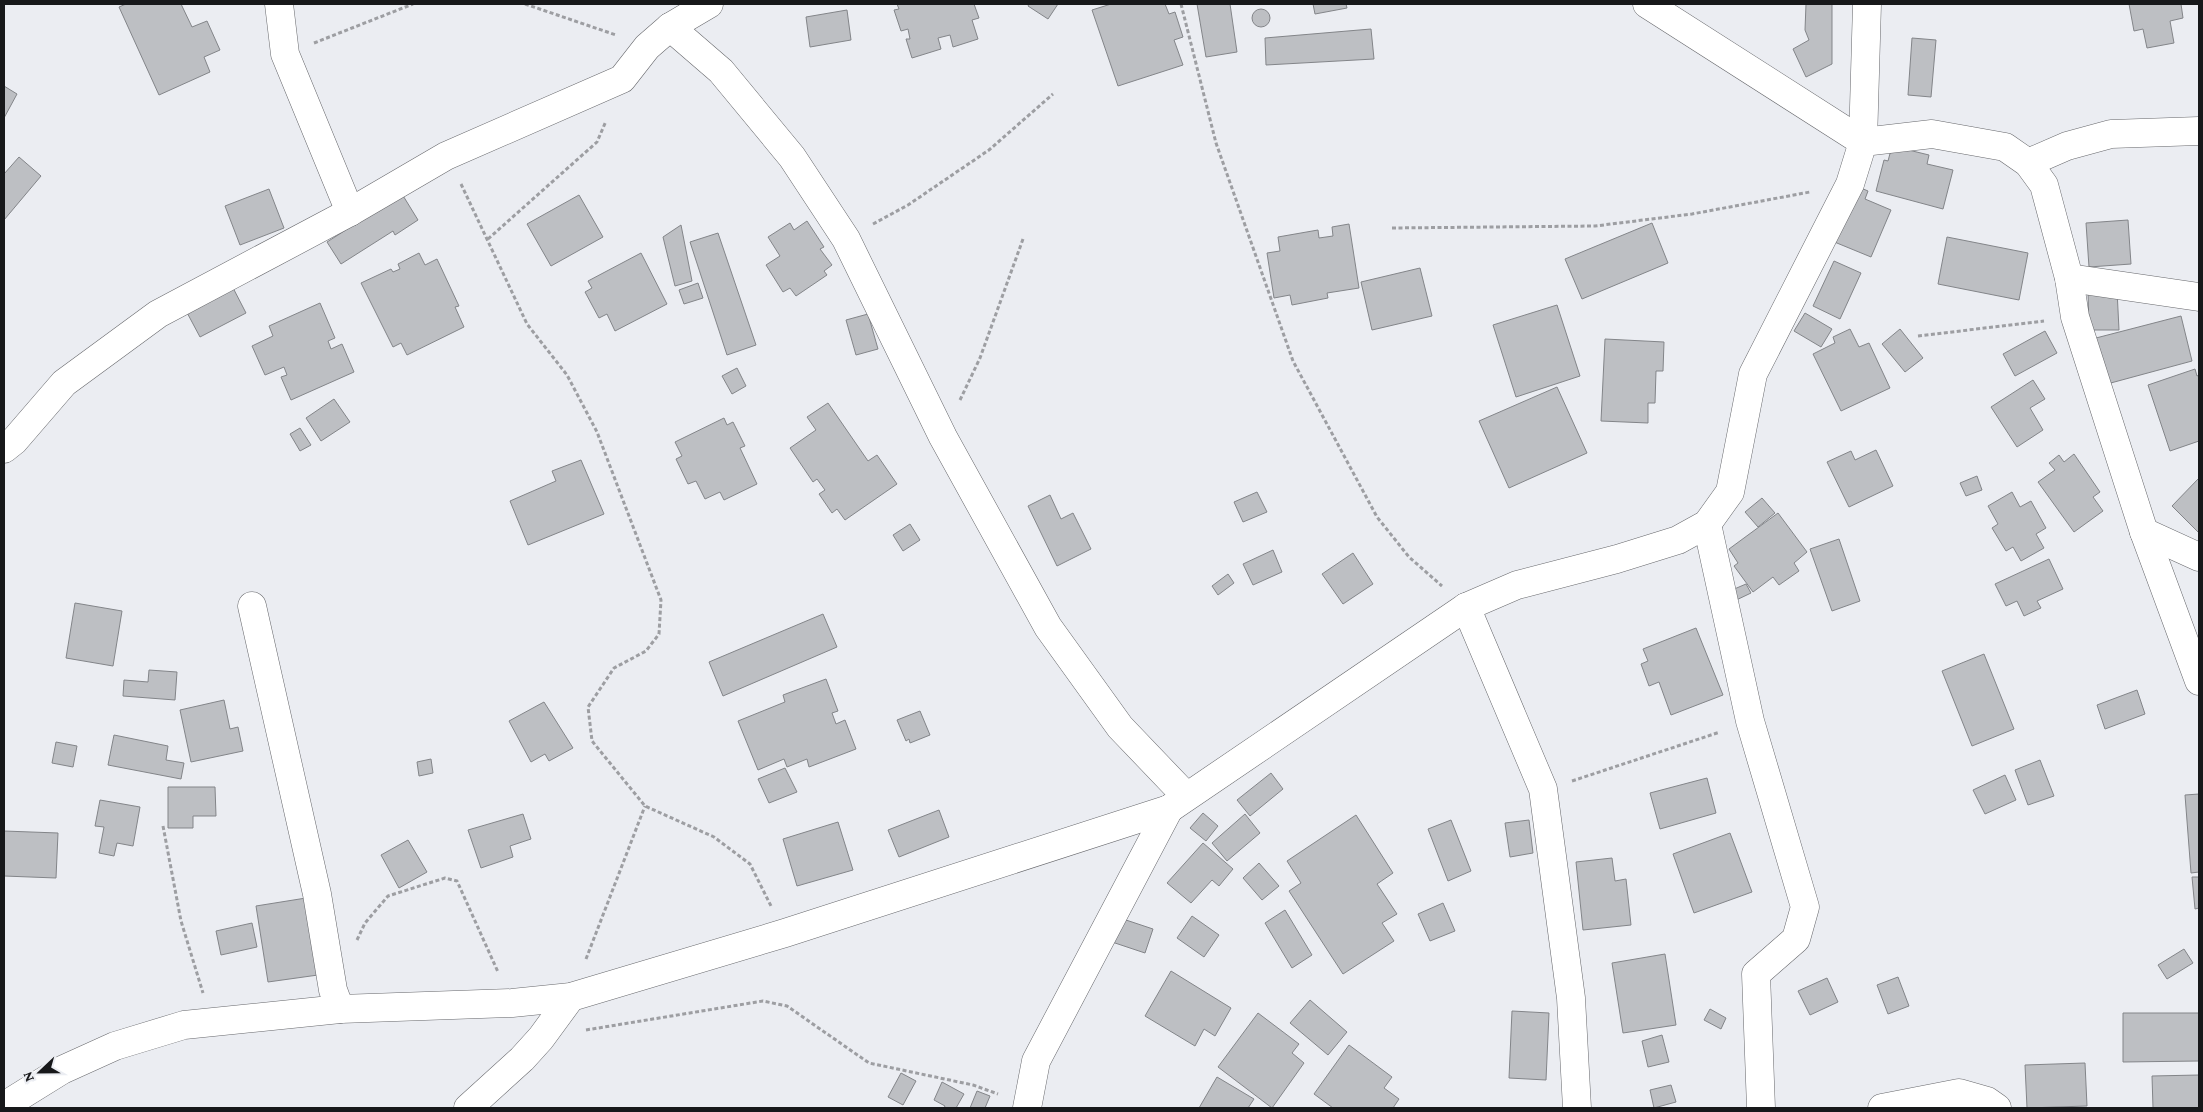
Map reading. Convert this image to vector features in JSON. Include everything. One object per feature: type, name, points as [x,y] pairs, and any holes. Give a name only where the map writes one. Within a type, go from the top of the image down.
[{"type":"street","points":[[279,4],[285,54],[350,212]]},
{"type":"street","points":[[4,449],[14,441],[64,383],[158,314],[350,212],[446,156],[622,79],[647,47],[670,27],[709,4]]},
{"type":"street","points":[[1647,4],[1863,142],[1932,134],[2005,147],[2028,163],[2044,185],[2069,278],[2075,318],[2144,532],[2199,681]]},
{"type":"street","points":[[4,1106],[62,1070],[115,1046],[184,1025],[340,1009],[512,1003],[570,997],[785,933],[1178,803],[1466,607],[1517,586],[1617,559],[1678,540],[1707,524],[1730,492],[1753,374],[1850,184],[1863,142],[1867,4]]},
{"type":"street","points":[[670,27],[721,71],[751,107],[792,157],[846,239],[943,437],[1048,627],[1178,803]]},
{"type":"street","points":[[2028,163],[2067,146],[2111,134],[2199,131]]},
{"type":"street","points":[[2069,278],[2199,297]]},
{"type":"street","points":[[1707,524],[1750,722],[1805,908],[1796,939],[1756,974],[1761,1108]]},
{"type":"street","points":[[2144,532],[2199,558]]},
{"type":"street","points":[[252,606],[317,894],[333,990],[340,1009]]},
{"type":"street","points":[[1466,607],[1543,789],[1571,998],[1578,1108]]},
{"type":"street","points":[[1027,1106],[1036,1061],[1178,803]]},
{"type":"street","points":[[468,1108],[522,1059],[541,1038],[570,997]]},
{"type":"street","points":[[1882,1108],[1959,1093],[1986,1101],[1997,1108]]},
{"type":"path","points":[[285,54],[413,4]]},
{"type":"path","points":[[525,4],[647,47]]},
{"type":"path","points":[[1181,4],[1216,143],[1294,361],[1377,517],[1409,557],[1466,607]]},
{"type":"path","points":[[488,239],[597,142],[622,79]]},
{"type":"path","points":[[846,239],[908,204],[989,150],[1053,94]]},
{"type":"path","points":[[446,156],[488,239],[527,324],[567,375],[597,432],[661,600],[660,634],[646,652],[614,668],[588,707],[592,741],[646,806],[714,836],[750,864],[785,933]]},
{"type":"path","points":[[1392,228],[1595,226],[1692,214],[1850,184]]},
{"type":"path","points":[[943,437],[980,358],[1023,239]]},
{"type":"path","points":[[1918,336],[2075,318]]},
{"type":"path","points":[[1543,789],[1594,776],[1750,722]]},
{"type":"path","points":[[570,997],[646,806]]},
{"type":"path","points":[[163,826],[182,922],[212,1023]]},
{"type":"path","points":[[353,948],[364,922],[388,896],[445,878],[457,881],[512,1003]]},
{"type":"path","points":[[541,1038],[763,1001],[787,1006],[869,1063],[973,1086],[1027,1106]]},
{"type":"building","points":[[126,4],[181,4],[192,27],[207,21],[220,50],[204,57],[210,72],[159,95],[119,7]]},
{"type":"building","points":[[897,4],[974,4],[979,18],[972,20],[978,39],[953,47],[950,35],[938,38],[941,49],[912,58],[906,39],[910,39],[908,29],[901,31],[894,10],[899,9]]},
{"type":"building","points":[[1029,4],[1058,4],[1048,19],[1028,6]]},
{"type":"building","points":[[1111,4],[1165,4],[1169,14],[1175,12],[1183,37],[1174,40],[1183,65],[1118,86],[1092,10]]},
{"type":"building","points":[[1197,4],[1230,4],[1237,52],[1206,57]]},
{"type":"building","points":[[1313,4],[1346,4],[1347,8],[1315,14]]},
{"type":"building","points":[[1806,4],[1832,4],[1832,64],[1806,77],[1793,49],[1809,40],[1805,30]]},
{"type":"building","points":[[2129,4],[2181,4],[2183,18],[2170,21],[2174,43],[2147,48],[2143,29],[2134,31]]},
{"type":"building","points":[[1257,9],[1265,9],[1270,14],[1268,25],[1257,27],[1252,22],[1252,14]]},
{"type":"building","points":[[847,10],[851,40],[810,47],[806,17]]},
{"type":"building","points":[[1371,29],[1374,59],[1266,65],[1265,38]]},
{"type":"building","points":[[1912,38],[1936,40],[1931,97],[1908,95]]},
{"type":"building","points":[[4,86],[17,94],[4,118]]},
{"type":"building","points":[[1892,146],[1929,155],[1927,164],[1953,170],[1943,209],[1876,191],[1884,160],[1888,161]]},
{"type":"building","points":[[19,157],[41,176],[4,220],[4,174]]},
{"type":"building","points":[[1854,185],[1868,191],[1865,199],[1891,210],[1871,257],[1832,241]]},
{"type":"building","points":[[269,189],[284,228],[240,245],[225,206]]},
{"type":"building","points":[[402,194],[418,220],[395,235],[393,231],[341,264],[327,242]]},
{"type":"building","points":[[579,195],[603,237],[551,266],[527,224]]},
{"type":"building","points":[[2128,220],[2131,264],[2089,267],[2086,223]]},
{"type":"building","points":[[807,221],[824,247],[820,249],[832,265],[824,271],[827,275],[796,296],[790,288],[783,292],[766,265],[780,256],[768,237],[790,223],[794,230]]},
{"type":"building","points":[[1652,223],[1668,263],[1582,299],[1565,259]]},
{"type":"building","points":[[1349,224],[1359,288],[1327,293],[1328,298],[1292,305],[1290,295],[1274,298],[1267,253],[1280,251],[1278,237],[1318,230],[1319,238],[1333,236],[1332,227]]},
{"type":"building","points":[[681,225],[692,281],[675,286],[663,237]]},
{"type":"building","points":[[718,233],[756,345],[727,355],[690,242]]},
{"type":"building","points":[[1947,237],[2028,253],[2019,300],[1938,284]]},
{"type":"building","points":[[419,253],[425,265],[437,259],[459,306],[455,307],[464,327],[407,355],[401,343],[393,347],[361,283],[391,269],[393,272],[400,269],[398,264]]},
{"type":"building","points":[[641,253],[667,304],[615,331],[607,314],[599,318],[585,292],[592,288],[588,281]]},
{"type":"building","points":[[1834,261],[1861,273],[1840,319],[1813,306]]},
{"type":"building","points":[[1420,268],[1432,316],[1372,330],[1361,282]]},
{"type":"building","points":[[230,282],[246,313],[200,337],[184,307]]},
{"type":"building","points":[[698,283],[703,298],[684,304],[679,290]]},
{"type":"building","points":[[2117,290],[2119,330],[2089,330],[2088,291]]},
{"type":"building","points":[[320,303],[335,338],[328,341],[331,349],[342,344],[354,372],[291,400],[281,377],[287,375],[284,367],[265,375],[252,346],[273,336],[269,326]]},
{"type":"building","points":[[1557,305],[1580,376],[1516,397],[1493,325]]},
{"type":"building","points":[[1805,313],[1832,329],[1821,347],[1794,331]]},
{"type":"building","points":[[868,314],[878,349],[856,355],[846,320]]},
{"type":"building","points":[[2181,316],[2192,361],[2107,384],[2096,338]]},
{"type":"building","points":[[1850,329],[1859,347],[1869,343],[1890,388],[1841,411],[1813,354],[1835,343],[1833,337]]},
{"type":"building","points":[[1900,329],[1923,358],[1905,372],[1882,344]]},
{"type":"building","points":[[2045,331],[2057,353],[2015,376],[2003,354]]},
{"type":"building","points":[[1605,339],[1664,342],[1663,371],[1656,371],[1655,403],[1648,403],[1648,423],[1601,421]]},
{"type":"building","points":[[737,368],[746,386],[732,394],[722,376]]},
{"type":"building","points":[[2195,369],[2197,376],[2199,375],[2199,441],[2170,451],[2148,385]]},
{"type":"building","points":[[2033,380],[2045,399],[2030,408],[2043,430],[2017,447],[1991,407]]},
{"type":"building","points":[[1557,387],[1587,453],[1509,488],[1479,421]]},
{"type":"building","points":[[334,399],[350,422],[321,441],[306,418]]},
{"type":"building","points":[[828,403],[868,461],[877,455],[897,484],[845,520],[837,509],[832,513],[819,494],[825,490],[817,479],[813,482],[790,448],[816,430],[807,417]]},
{"type":"building","points":[[724,418],[727,425],[733,422],[745,446],[740,448],[757,484],[724,500],[720,492],[705,499],[696,481],[688,484],[676,459],[682,456],[675,442]]},
{"type":"building","points":[[300,428],[311,445],[300,451],[290,434]]},
{"type":"building","points":[[1876,450],[1893,486],[1849,507],[1827,462],[1851,451],[1855,460]]},
{"type":"building","points":[[2074,454],[2100,492],[2093,497],[2103,511],[2074,532],[2038,482],[2055,470],[2049,463],[2059,455],[2064,462]]},
{"type":"building","points":[[581,460],[604,514],[528,545],[510,501],[556,481],[552,471]]},
{"type":"building","points":[[1977,476],[1982,490],[1966,496],[1960,483]]},
{"type":"building","points":[[2199,478],[2199,533],[2172,506]]},
{"type":"building","points":[[1257,492],[1267,512],[1243,522],[1234,502]]},
{"type":"building","points":[[2012,492],[2020,507],[2031,501],[2046,528],[2036,534],[2044,548],[2021,561],[2013,547],[2006,551],[1992,528],[1998,524],[1988,506]]},
{"type":"building","points":[[1050,495],[1061,519],[1073,513],[1091,549],[1057,566],[1028,506]]},
{"type":"building","points":[[1762,498],[1775,513],[1758,527],[1745,512]]},
{"type":"building","points":[[1778,513],[1807,552],[1794,563],[1799,571],[1779,585],[1773,577],[1753,592],[1734,566],[1738,563],[1729,549]]},
{"type":"building","points":[[910,524],[920,540],[903,551],[893,535]]},
{"type":"building","points":[[1839,539],[1860,601],[1832,611],[1810,549]]},
{"type":"building","points":[[1273,550],[1282,572],[1253,585],[1243,564]]},
{"type":"building","points":[[1353,553],[1373,584],[1343,604],[1322,574]]},
{"type":"building","points":[[2049,559],[2063,589],[2037,601],[2041,608],[2024,616],[2017,601],[2006,606],[1995,584]]},
{"type":"building","points":[[1228,574],[1234,583],[1218,595],[1212,586]]},
{"type":"building","points":[[1746,584],[1751,593],[1730,603],[1725,593]]},
{"type":"building","points":[[75,603],[122,611],[113,666],[66,658]]},
{"type":"building","points":[[823,614],[837,647],[723,696],[709,662]]},
{"type":"building","points":[[1696,628],[1723,695],[1671,715],[1659,682],[1649,686],[1641,664],[1648,661],[1643,649]]},
{"type":"building","points":[[1984,654],[2014,729],[1972,746],[1942,671]]},
{"type":"building","points":[[149,670],[177,672],[175,700],[123,696],[124,680],[148,682]]},
{"type":"building","points":[[826,679],[838,711],[832,713],[836,724],[845,720],[856,749],[809,767],[807,759],[787,767],[784,759],[758,770],[738,721],[785,702],[783,695]]},
{"type":"building","points":[[2137,690],[2145,714],[2105,729],[2097,705]]},
{"type":"building","points":[[224,700],[230,729],[238,727],[243,751],[191,762],[180,710]]},
{"type":"building","points":[[544,702],[573,748],[549,761],[545,754],[531,762],[509,721]]},
{"type":"building","points":[[920,711],[930,735],[910,743],[909,739],[906,741],[897,720]]},
{"type":"building","points":[[114,735],[168,746],[166,760],[184,763],[181,779],[108,765]]},
{"type":"building","points":[[56,742],[77,746],[73,767],[52,763]]},
{"type":"building","points":[[431,759],[433,773],[419,776],[417,762]]},
{"type":"building","points":[[2040,760],[2054,796],[2028,805],[2015,770]]},
{"type":"building","points":[[785,768],[797,792],[769,803],[758,779]]},
{"type":"building","points":[[1271,773],[1283,789],[1250,816],[1237,800]]},
{"type":"building","points":[[2005,775],[2016,800],[1985,814],[1973,790]]},
{"type":"building","points":[[1707,778],[1716,813],[1660,829],[1650,793]]},
{"type":"building","points":[[168,787],[215,787],[216,816],[193,816],[193,828],[168,828]]},
{"type":"building","points":[[2199,794],[2199,872],[2191,873],[2185,795]]},
{"type":"building","points":[[100,800],[140,807],[133,846],[117,843],[114,856],[99,853],[104,827],[95,826]]},
{"type":"building","points":[[939,810],[949,837],[899,857],[888,830]]},
{"type":"building","points":[[1203,813],[1218,826],[1206,841],[1190,828]]},
{"type":"building","points":[[523,814],[531,839],[510,846],[513,857],[481,868],[468,830]]},
{"type":"building","points":[[1245,814],[1260,833],[1227,861],[1212,843]]},
{"type":"building","points":[[1356,815],[1393,873],[1377,884],[1397,914],[1382,923],[1394,941],[1343,974],[1289,891],[1301,883],[1287,861]]},
{"type":"building","points":[[1451,820],[1471,871],[1448,881],[1428,829]]},
{"type":"building","points":[[1529,820],[1533,853],[1510,857],[1505,823]]},
{"type":"building","points":[[838,822],[853,870],[797,886],[783,839]]},
{"type":"building","points":[[4,831],[58,833],[56,878],[4,876]]},
{"type":"building","points":[[1730,833],[1752,892],[1694,913],[1673,854]]},
{"type":"building","points":[[408,840],[427,872],[399,888],[381,855]]},
{"type":"building","points":[[1203,843],[1233,869],[1219,886],[1212,880],[1191,903],[1167,883]]},
{"type":"building","points":[[1612,858],[1615,881],[1626,879],[1631,925],[1583,930],[1576,862]]},
{"type":"building","points":[[1259,863],[1279,886],[1262,900],[1243,878]]},
{"type":"building","points":[[2192,877],[2199,877],[2199,908],[2195,909]]},
{"type":"building","points":[[306,898],[318,975],[268,982],[256,906]]},
{"type":"building","points":[[1443,903],[1455,931],[1430,941],[1418,914]]},
{"type":"building","points":[[1285,910],[1312,955],[1292,968],[1265,923]]},
{"type":"building","points":[[1192,916],[1219,935],[1204,957],[1177,938]]},
{"type":"building","points":[[1120,918],[1153,929],[1145,953],[1112,942]]},
{"type":"building","points":[[252,923],[257,947],[221,955],[216,931]]},
{"type":"building","points":[[2184,949],[2193,963],[2167,979],[2158,965]]},
{"type":"building","points":[[1665,954],[1676,1025],[1623,1033],[1612,963]]},
{"type":"building","points":[[1171,971],[1231,1008],[1215,1036],[1204,1029],[1195,1046],[1145,1016]]},
{"type":"building","points":[[1898,977],[1909,1006],[1888,1014],[1877,985]]},
{"type":"building","points":[[1827,978],[1838,1002],[1810,1015],[1798,991]]},
{"type":"building","points":[[1310,1000],[1347,1032],[1328,1055],[1290,1023]]},
{"type":"building","points":[[1710,1009],[1726,1018],[1721,1029],[1704,1020]]},
{"type":"building","points":[[1512,1011],[1549,1013],[1546,1080],[1509,1078]]},
{"type":"building","points":[[1258,1013],[1299,1044],[1292,1053],[1304,1063],[1272,1108],[1218,1067]]},
{"type":"building","points":[[2123,1013],[2199,1013],[2199,1061],[2123,1062]]},
{"type":"building","points":[[1662,1035],[1669,1062],[1648,1067],[1642,1041]]},
{"type":"building","points":[[1349,1045],[1392,1077],[1384,1088],[1399,1099],[1393,1108],[1333,1108],[1314,1094]]},
{"type":"building","points":[[2085,1063],[2087,1106],[2027,1108],[2025,1065]]},
{"type":"building","points":[[901,1073],[916,1081],[903,1105],[888,1097]]},
{"type":"building","points":[[2199,1075],[2199,1108],[2153,1108],[2152,1076]]},
{"type":"building","points":[[1217,1077],[1254,1099],[1248,1108],[1199,1108]]},
{"type":"building","points":[[942,1082],[964,1094],[956,1108],[944,1108],[945,1106],[934,1100]]},
{"type":"building","points":[[1671,1085],[1676,1102],[1654,1108],[1650,1090]]},
{"type":"building","points":[[977,1091],[990,1096],[985,1108],[970,1108]]}]
